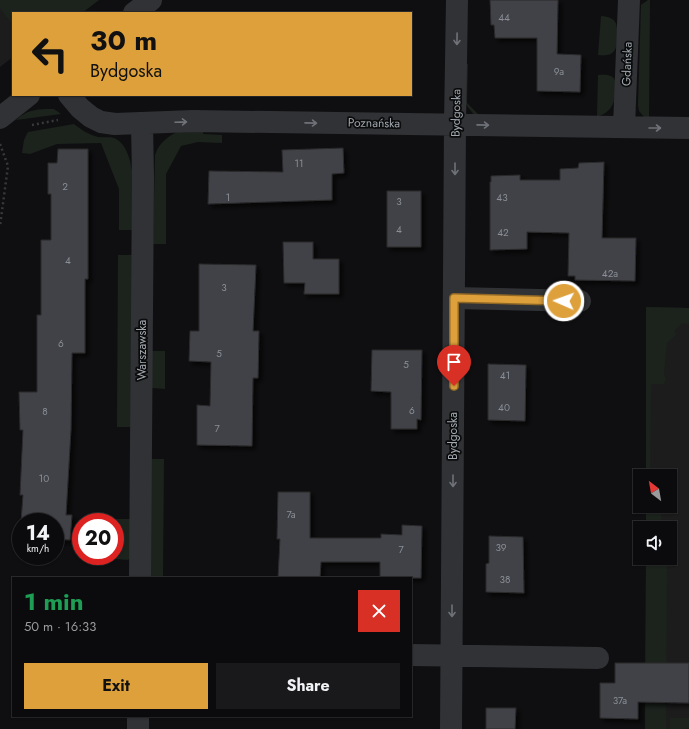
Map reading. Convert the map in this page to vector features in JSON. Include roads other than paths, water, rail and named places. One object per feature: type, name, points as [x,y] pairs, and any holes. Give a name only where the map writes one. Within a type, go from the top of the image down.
[{"type":"street","points":[[135,12],[151,0]]},
{"type":"street","name":"Bydgoska","points":[[451,729],[457,0]]},
{"type":"street","name":"Gdańska","points":[[624,127],[629,0]]},
{"type":"street","points":[[0,118],[28,96]]},
{"type":"street","name":"Poznańska","points":[[74,102],[91,118],[101,122],[115,124],[193,122],[689,128]]},
{"type":"street","name":"Warszawska","points":[[140,577],[143,178],[142,123]]},
{"type":"street","points":[[454,298],[580,301]]},
{"type":"street","points":[[412,656],[598,658]]},
{"type":"street","points":[[138,717],[138,729]]}]
